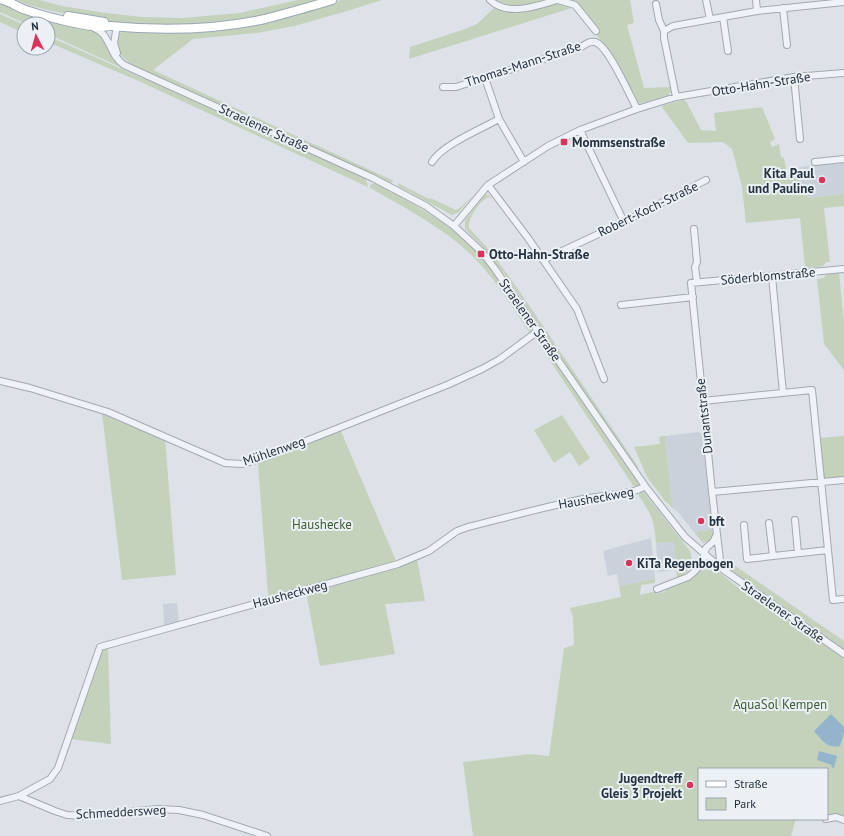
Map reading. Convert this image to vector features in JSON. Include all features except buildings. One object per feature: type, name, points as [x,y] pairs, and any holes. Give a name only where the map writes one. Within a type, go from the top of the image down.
[{"type":"main road","name":"Straelener Straße","points":[[3,0],[32,12],[85,25],[104,27],[114,26]]},
{"type":"main road","points":[[114,26],[162,29],[215,26],[265,18],[332,0]]},
{"type":"main road","name":"Straelener Straße","points":[[14,4],[21,4],[67,16],[104,22],[114,26]]},
{"type":"street","points":[[490,0],[493,3],[502,6],[518,9],[528,8],[558,0],[575,5],[596,31]]},
{"type":"street","points":[[706,0],[710,19]]},
{"type":"street","points":[[756,0],[757,11]]},
{"type":"street","points":[[664,31],[673,26],[806,3],[844,2]]},
{"type":"street","points":[[656,4],[658,20],[664,31],[664,38],[676,97]]},
{"type":"street","points":[[782,8],[787,45]]},
{"type":"street","points":[[723,17],[728,52]]},
{"type":"street","name":"Straelener Straße","points":[[85,25],[100,31],[107,40],[118,61],[133,70],[384,184],[426,206],[454,226],[482,252],[645,486],[685,537],[721,568],[844,654]]},
{"type":"street","points":[[107,40],[114,26]]},
{"type":"street","name":"Straelener Straße","points":[[114,26],[114,43],[117,53],[126,63],[151,77]]},
{"type":"street","name":"Thomas-Mann-Straße","points":[[443,87],[456,87],[581,47],[590,42],[596,42],[602,46],[609,55],[637,109]]},
{"type":"street","name":"Otto-Hahn-Straße","points":[[454,226],[488,186],[548,146],[580,130],[637,109],[676,97],[794,77],[844,73]]},
{"type":"street","points":[[794,77],[800,139]]},
{"type":"street","points":[[485,78],[499,120],[524,162]]},
{"type":"street","points":[[432,162],[441,152],[462,138],[499,120]]},
{"type":"street","points":[[580,130],[624,222]]},
{"type":"street","points":[[815,162],[844,159]]},
{"type":"street","name":"Robert-Koch-Straße","points":[[543,260],[624,222],[706,180]]},
{"type":"street","points":[[488,186],[577,309],[604,379]]},
{"type":"street","name":"Dunantstraße","points":[[694,229],[697,262],[695,267],[693,298],[721,568]]},
{"type":"street","name":"Söderblomstraße","points":[[694,283],[844,269]]},
{"type":"street","points":[[772,276],[783,393]]},
{"type":"street","points":[[621,305],[693,298]]},
{"type":"street","name":"Mühlenweg","points":[[0,381],[30,388],[108,412],[225,463],[242,464],[263,458],[461,379],[494,362],[538,331]]},
{"type":"street","points":[[703,401],[812,390],[833,600],[844,599]]},
{"type":"street","points":[[712,492],[844,480]]},
{"type":"street","name":"Hausheckweg","points":[[19,796],[50,779],[58,768],[100,647],[398,564],[428,551],[457,531],[468,527],[566,503],[606,495],[634,492],[645,486]]},
{"type":"street","points":[[794,520],[798,553]]},
{"type":"street","points":[[769,522],[773,556]]},
{"type":"street","points":[[744,525],[747,559],[828,550]]},
{"type":"street","points":[[657,588],[688,577],[702,563],[706,548],[713,542],[717,534]]},
{"type":"street","points":[[0,801],[19,796]]},
{"type":"street","name":"Schmeddersweg","points":[[19,796],[54,811],[84,816],[158,809],[179,810],[203,815],[267,836]]},
{"type":"street","points":[[828,819],[836,817],[844,820]]},
{"type":"shaded area","name":"Kita Paul und Pauline","points":[[844,163],[844,194],[808,198],[801,186],[799,167]]},
{"type":"shaded area","points":[[698,432],[702,434],[712,529],[694,532],[672,505],[665,436]]},
{"type":"shaded area","name":"KiTa Regenbogen","points":[[651,538],[655,579],[619,586],[617,574],[608,576],[603,551]]},
{"type":"shaded area","points":[[674,542],[676,570],[658,572],[656,543]]},
{"type":"shaded area","points":[[177,603],[179,623],[164,627],[163,604]]},
{"type":"green space","points":[[12,0],[40,0],[62,6],[142,17],[183,18],[239,13],[298,0],[322,0],[270,14],[239,20],[182,25],[153,25],[96,19],[40,8]]},
{"type":"green space","points":[[341,0],[382,0],[294,26],[257,33],[193,39],[153,70],[394,181],[391,183],[139,68],[124,58],[117,47],[118,34],[122,32],[183,33],[214,30],[313,8]]},
{"type":"green space","points":[[495,0],[549,0],[529,5],[515,6]]},
{"type":"green space","points":[[564,0],[630,0],[634,23],[627,25],[644,88],[670,87],[671,91],[668,96],[638,104],[636,103],[610,53],[575,7],[409,59],[410,47],[477,24],[495,7],[518,11],[555,3],[564,3]]},
{"type":"green space","points":[[0,2],[46,16],[16,16],[16,19],[0,12]]},
{"type":"green space","points":[[0,14],[16,21],[16,29],[0,22]]},
{"type":"green space","points":[[56,19],[95,31],[105,40],[111,54],[117,61],[366,179],[368,187],[143,83],[56,45],[56,40],[144,78],[56,38]]},
{"type":"green space","points":[[683,100],[686,101],[701,130],[716,131],[714,113],[762,107],[775,139],[770,142],[772,147],[779,144],[781,157],[784,158],[787,175],[799,174],[801,186],[808,198],[844,194],[844,206],[824,208],[830,262],[826,262],[823,266],[805,267],[800,218],[746,223],[742,187],[732,149],[723,142],[688,143],[662,107],[664,105]]},
{"type":"green space","points":[[374,183],[441,221],[465,240],[499,278],[533,327],[532,331],[530,333],[498,286],[474,258],[432,224],[370,188],[370,185]]},
{"type":"green space","points":[[398,183],[429,199],[430,198],[456,210],[473,195],[459,212],[452,215],[398,186]]},
{"type":"green space","points":[[487,194],[492,198],[488,197],[478,206],[472,215],[469,228],[492,253],[518,289],[639,468],[634,466],[505,275],[482,246],[465,229],[465,220]]},
{"type":"green space","points":[[839,272],[844,323],[844,370],[824,344],[817,279],[824,278],[826,274]]},
{"type":"green space","points":[[533,335],[538,335],[541,338],[640,485],[636,490]]},
{"type":"green space","points":[[102,413],[165,439],[176,575],[122,580]]},
{"type":"green space","points":[[562,415],[590,458],[579,466],[570,452],[554,463],[534,430]]},
{"type":"green space","name":"Haushecke","points":[[340,429],[397,563],[266,599],[268,595],[258,464],[255,462]]},
{"type":"green space","points":[[661,436],[665,436],[672,505],[676,511],[665,501],[647,477],[634,447],[660,444],[659,438]]},
{"type":"green space","points":[[844,436],[844,478],[823,480],[818,438]]},
{"type":"green space","points":[[644,492],[690,551],[690,568],[685,574],[677,579],[674,542],[656,543],[652,518],[639,496],[639,493]]},
{"type":"green space","points":[[712,529],[713,534],[711,541],[703,543],[694,532],[710,530]]},
{"type":"green space","points":[[417,559],[425,601],[385,604],[395,654],[320,666],[306,592]]},
{"type":"green space","points":[[725,559],[844,641],[844,651],[727,568],[724,564]]},
{"type":"green space","name":"AquaSol Kempen","points":[[708,567],[715,569],[741,590],[778,612],[844,657],[844,818],[828,817],[828,768],[698,768],[698,820],[796,820],[791,836],[473,836],[463,762],[530,754],[549,756],[564,648],[574,645],[573,617],[570,608],[621,597],[619,586],[655,579],[655,583],[641,585],[640,595],[656,591],[656,594],[666,591],[669,587]]},
{"type":"green space","points":[[108,646],[111,744],[70,739],[101,648]]},
{"type":"water","points":[[831,714],[844,727],[844,733],[840,746],[835,747],[828,745],[814,731]]},
{"type":"water","points":[[819,751],[837,756],[834,768],[831,767],[832,765],[817,760]]},
{"type":"place","name":"Mommsenstraße","points":[[564,142]]},
{"type":"place","name":"Kita Paul und Pauline","points":[[822,180]]},
{"type":"place","name":"Otto-Hahn-Straße","points":[[481,254]]},
{"type":"place","name":"bft","points":[[701,521]]},
{"type":"place","name":"KiTa Regenbogen","points":[[629,563]]},
{"type":"place","name":"Jugendtreff Gleis 3 Projekt","points":[[690,785]]}]
